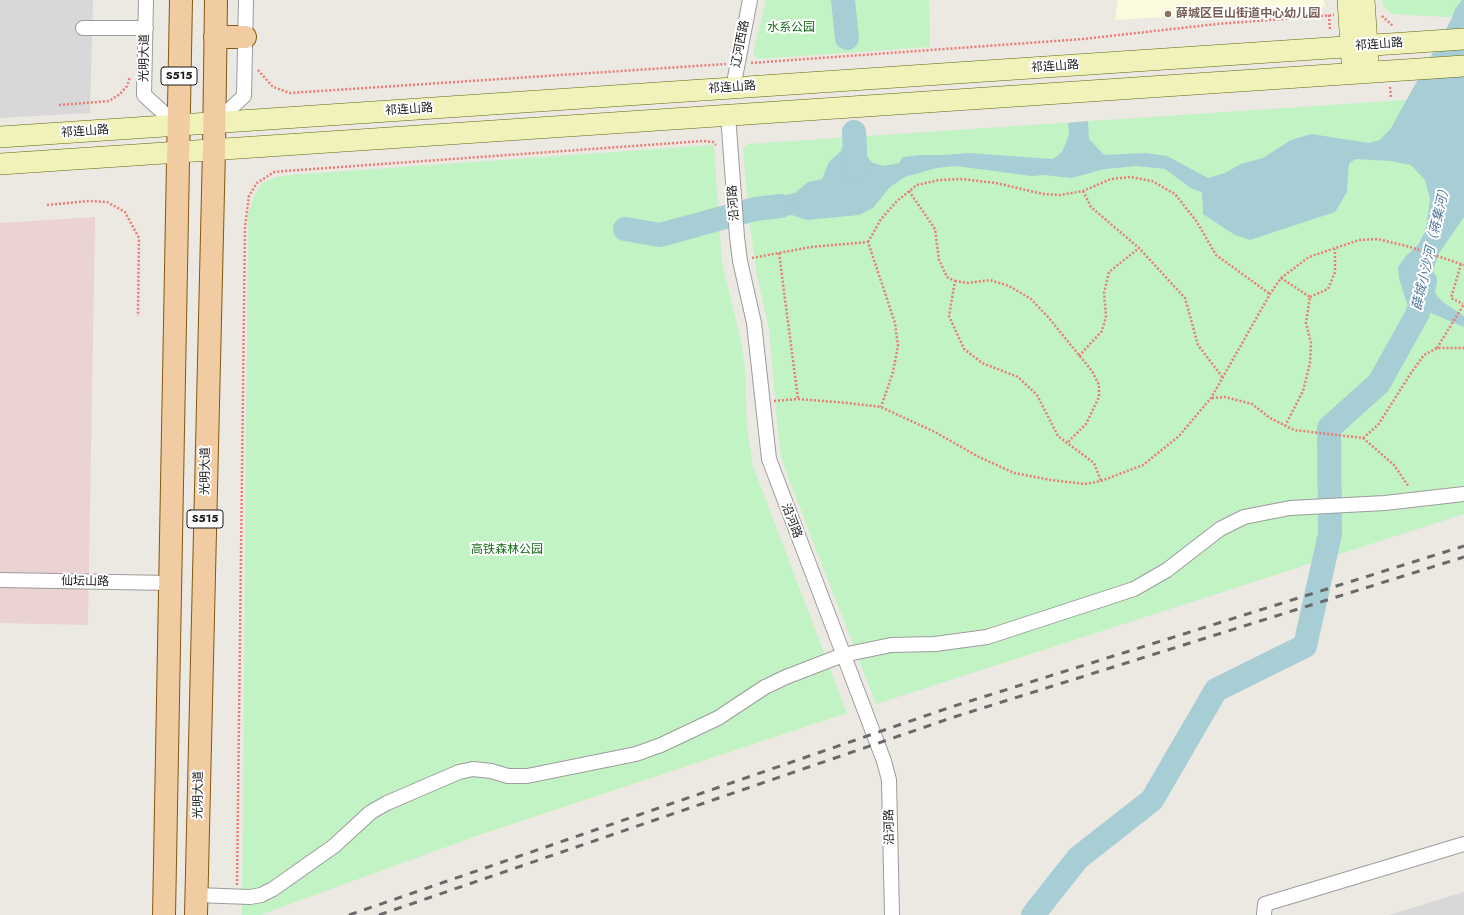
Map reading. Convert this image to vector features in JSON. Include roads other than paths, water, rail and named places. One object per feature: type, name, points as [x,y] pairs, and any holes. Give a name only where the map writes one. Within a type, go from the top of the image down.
[{"type":"main road","name":"S515","points":[[164,915],[181,0]]},
{"type":"main road","name":"光明大道","points":[[196,905],[215,123],[216,0]]},
{"type":"main road","points":[[1348,0],[1359,46],[1361,73]]},
{"type":"main road","points":[[1359,46],[1364,0]]},
{"type":"main road","points":[[215,37],[246,37]]},
{"type":"main road","name":"祁连山路","points":[[0,138],[1464,39]]},
{"type":"main road","points":[[0,164],[1464,66]]},
{"type":"street","name":"光明大道","points":[[146,0],[144,95],[178,126]]},
{"type":"street","points":[[215,123],[244,96],[246,0]]},
{"type":"street","name":"辽河西路","points":[[733,88],[750,0]]},
{"type":"street","points":[[83,28],[146,28]]},
{"type":"street","name":"沿河路","points":[[728,115],[740,261],[754,323],[769,459],[884,761],[889,780],[892,915]]},
{"type":"street","points":[[196,905],[237,897],[261,895],[273,889],[334,846],[371,812],[387,803],[459,772],[473,769],[491,771],[508,776],[527,776],[636,754],[661,745],[718,718],[765,687],[786,677],[843,655],[892,645],[935,644],[987,638],[1134,589],[1167,570],[1220,528],[1244,517],[1267,511],[1313,506],[1417,500],[1464,494]]},
{"type":"street","name":"仙坛山路","points":[[0,580],[170,583]]},
{"type":"street","points":[[1264,915],[1264,904],[1464,844]]},
{"type":"water","points":[[1462,0],[1464,0],[1464,217],[1439,253],[1433,270],[1433,288],[1437,296],[1443,302],[1464,316],[1464,327],[1431,313],[1418,313],[1410,309],[1406,301],[1399,278],[1398,267],[1406,256],[1418,245],[1426,230],[1430,199],[1425,180],[1411,165],[1390,161],[1356,159],[1349,163],[1347,192],[1335,212],[1250,240],[1235,235],[1203,214],[1202,192],[1192,189],[1165,169],[1137,166],[1105,169],[1071,178],[1044,175],[1032,176],[956,166],[936,168],[905,177],[890,187],[873,208],[859,215],[807,220],[792,215],[749,220],[747,199],[772,198],[795,193],[808,182],[822,179],[829,162],[841,151],[845,137],[864,136],[866,156],[873,163],[884,166],[899,163],[903,157],[969,153],[1053,159],[1062,152],[1069,135],[1068,123],[1088,121],[1089,139],[1104,155],[1146,153],[1167,156],[1208,178],[1225,173],[1241,164],[1263,158],[1291,140],[1311,134],[1369,143],[1380,140],[1391,128],[1452,18],[1455,9]]},
{"type":"waterway","points":[[843,0],[847,38]]},
{"type":"waterway","points":[[854,132],[856,169]]},
{"type":"waterway","points":[[625,229],[660,235],[755,209],[781,206]]},
{"type":"waterway","name":"薛城小沙河（蒋集河）","points":[[1033,915],[1078,858],[1152,800],[1216,690],[1305,646],[1330,534],[1329,428],[1379,383],[1418,313],[1425,281]]},
{"type":"railway","points":[[349,915],[951,707],[1464,546]]},
{"type":"railway","points":[[379,915],[954,717],[1464,557]]},
{"type":"place","name":"薛城区巨山街道中心幼儿园","points":[[1168,14]]},
{"type":"park label","name":"水系公园","points":[[791,28]]},
{"type":"park label","name":"高铁森林公园","points":[[507,550]]}]
